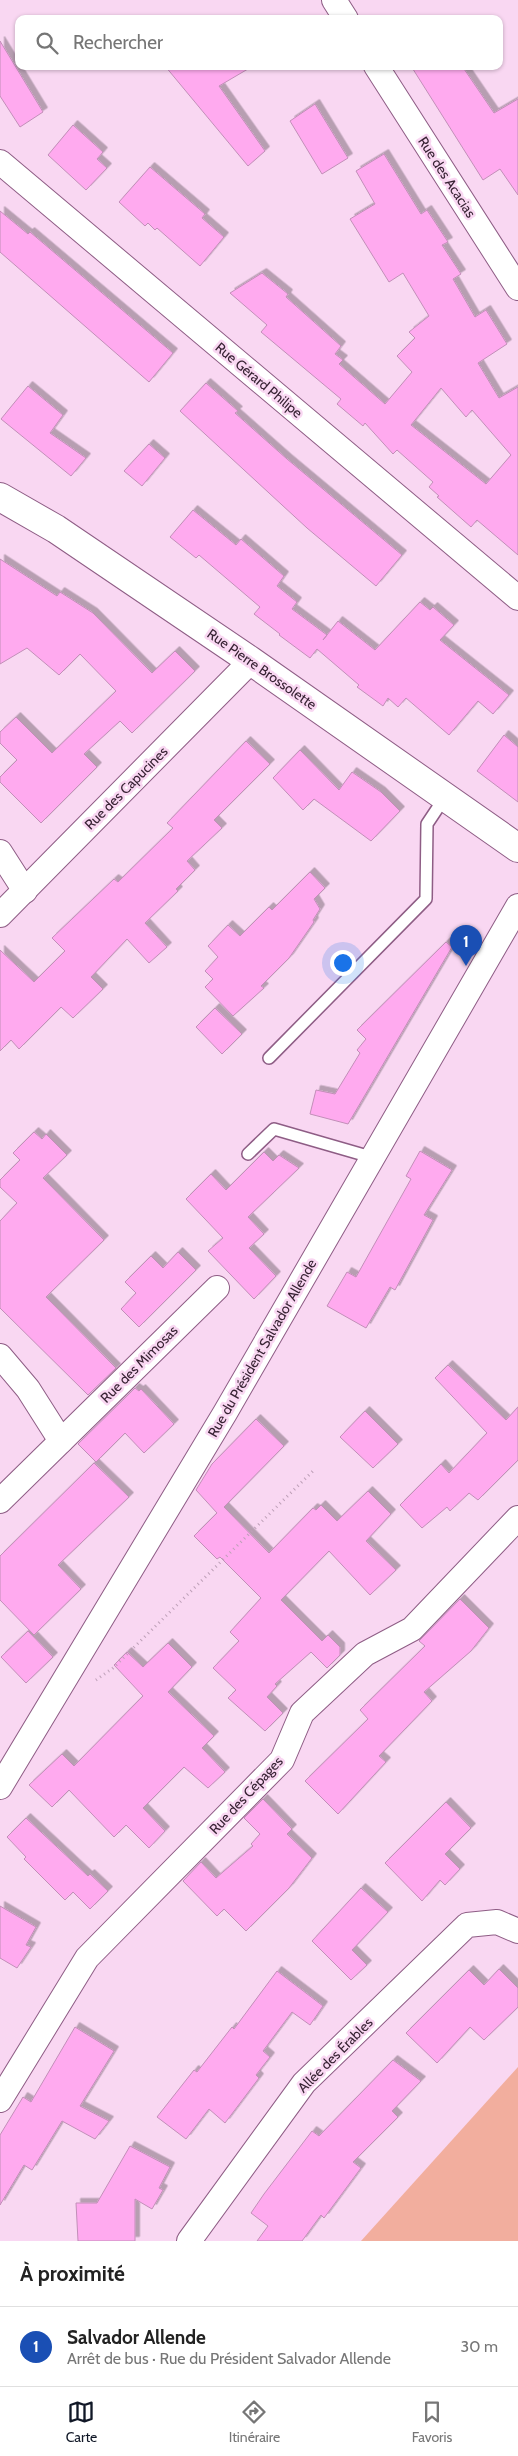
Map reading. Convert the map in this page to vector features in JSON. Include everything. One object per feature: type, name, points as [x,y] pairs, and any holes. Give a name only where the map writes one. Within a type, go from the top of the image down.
[{"type":"street","points":[[334,0],[343,15]]},
{"type":"street","name":"Rue des Acacias","points":[[379,70],[518,288]]},
{"type":"street","name":"Rue Gérard Philipe","points":[[0,162],[518,598]]},
{"type":"street","name":"Rue Pierre Brossolette","points":[[0,498],[56,529],[251,661],[518,848]]},
{"type":"street","name":"Rue des Capucines","points":[[0,915],[251,661]]},
{"type":"street","points":[[0,852],[25,891]]},
{"type":"street","name":"Rue du Président Salvador Allende","points":[[0,1787],[225,1413],[371,1157],[518,906]]},
{"type":"street","name":"Rue des Mimosas","points":[[0,1500],[217,1288]]},
{"type":"street","points":[[0,1356],[28,1389],[61,1441]]},
{"type":"street","name":"Rue des Cépages","points":[[0,2100],[87,1958],[282,1760],[302,1712],[365,1654],[412,1629],[518,1518]]},
{"type":"street","name":"Allée des Érables","points":[[189,2241],[304,2083],[467,1925],[498,1922],[518,1931]]},
{"type":"lane","points":[[269,1058],[426,899],[427,824],[446,797]]},
{"type":"lane","points":[[248,1154],[274,1129],[371,1157]]},
{"type":"path","points":[[90,1684],[113,1668],[315,1469]]},
{"type":"shaded area","points":[[518,2067],[518,2241],[361,2241]]},
{"type":"building","points":[[0,41],[15,66],[15,70],[18,70],[43,112],[20,127],[0,96]]},
{"type":"building","points":[[168,70],[246,70],[219,86],[265,151],[248,166]]},
{"type":"building","points":[[414,70],[465,70],[494,113],[518,99],[518,195],[500,169],[483,180]]},
{"type":"building","points":[[315,104],[348,158],[322,174],[290,121]]},
{"type":"building","points":[[73,125],[103,152],[97,159],[107,168],[86,190],[48,155]]},
{"type":"building","points":[[384,154],[421,214],[427,210],[448,242],[442,245],[461,274],[453,279],[475,317],[486,310],[507,344],[478,363],[499,398],[518,387],[518,555],[477,520],[471,527],[437,497],[439,496],[429,487],[433,482],[397,450],[393,454],[365,423],[363,426],[337,404],[341,399],[261,332],[267,325],[230,293],[262,273],[288,294],[286,297],[341,346],[335,354],[343,360],[339,364],[385,404],[412,372],[397,356],[415,338],[409,332],[429,316],[403,273],[389,282],[350,219],[375,204],[356,171]],"holes":[[[441,388],[466,417],[472,410],[511,455],[486,484],[411,425]]]},
{"type":"building","points":[[150,167],[205,214],[202,218],[224,237],[200,266],[157,228],[155,230],[148,223],[145,226],[119,202]]},
{"type":"building","points":[[0,211],[28,234],[30,232],[173,353],[149,382],[0,252]]},
{"type":"building","points":[[206,383],[238,411],[235,413],[287,459],[402,555],[376,586],[307,528],[180,411]]},
{"type":"building","points":[[28,386],[63,415],[50,433],[86,458],[71,476],[1,419]]},
{"type":"building","points":[[149,444],[165,458],[142,486],[124,471]]},
{"type":"building","points":[[193,510],[236,545],[241,539],[284,576],[277,586],[297,602],[292,609],[327,635],[338,621],[375,650],[420,602],[430,610],[433,607],[454,625],[440,640],[509,695],[493,714],[478,701],[449,735],[406,698],[398,707],[388,698],[383,706],[357,687],[359,685],[317,649],[310,658],[279,635],[254,614],[260,607],[199,555],[196,558],[170,537]]},
{"type":"building","points":[[0,559],[57,596],[60,592],[93,613],[152,673],[175,651],[195,671],[132,733],[120,721],[84,754],[97,767],[41,823],[0,782],[0,777],[17,760],[0,743],[0,732],[16,717],[52,753],[116,691],[80,654],[59,675],[27,648],[0,664]]},
{"type":"building","points":[[504,735],[518,747],[518,802],[477,771]]},
{"type":"building","points":[[246,741],[270,764],[214,820],[222,828],[187,861],[195,870],[176,889],[178,891],[145,923],[167,947],[149,963],[127,939],[91,977],[103,989],[73,1018],[61,1007],[19,1049],[11,1040],[0,1051],[0,950],[34,982],[65,951],[52,938],[114,879],[118,882],[173,828],[167,823]]},
{"type":"building","points":[[300,750],[339,790],[352,772],[381,792],[400,811],[371,841],[314,799],[303,810],[273,778]]},
{"type":"building","points":[[310,872],[325,888],[314,899],[320,909],[313,920],[314,922],[289,958],[261,986],[264,988],[233,1016],[205,987],[213,979],[205,971],[218,957],[208,946],[228,925],[240,936],[269,907],[272,910]]},
{"type":"building","points":[[446,942],[452,947],[348,1124],[310,1114],[316,1090],[335,1094],[360,1053],[357,1050],[366,1039],[357,1030]]},
{"type":"building","points":[[215,1008],[242,1034],[222,1054],[196,1027]]},
{"type":"building","points":[[34,1132],[42,1139],[46,1134],[67,1155],[43,1178],[104,1240],[46,1297],[116,1368],[88,1395],[0,1308],[0,1221],[17,1203],[0,1187],[0,1180],[20,1160],[13,1153]]},
{"type":"building","points":[[420,1151],[452,1170],[424,1215],[433,1220],[395,1290],[390,1287],[366,1328],[327,1306],[347,1272],[356,1277],[411,1179],[406,1176]]},
{"type":"building","points":[[264,1152],[273,1161],[279,1155],[299,1168],[248,1217],[264,1234],[249,1248],[276,1276],[254,1299],[208,1251],[223,1238],[186,1199],[211,1174],[226,1190]]},
{"type":"building","points":[[178,1252],[196,1270],[139,1327],[121,1309],[136,1293],[125,1282],[151,1256],[163,1268]]},
{"type":"building","points":[[448,1365],[506,1420],[518,1407],[518,1460],[478,1500],[469,1493],[450,1511],[447,1507],[422,1528],[400,1505],[441,1464],[449,1473],[487,1433],[435,1378]]},
{"type":"building","points":[[135,1388],[139,1391],[141,1389],[174,1424],[144,1453],[125,1433],[96,1462],[78,1444]]},
{"type":"building","points":[[365,1411],[398,1444],[373,1468],[340,1437]]},
{"type":"building","points":[[256,1419],[284,1446],[224,1507],[269,1553],[313,1508],[316,1510],[321,1505],[337,1521],[368,1491],[391,1514],[366,1541],[396,1570],[370,1595],[329,1551],[281,1600],[322,1641],[328,1635],[340,1647],[340,1655],[327,1668],[311,1652],[275,1684],[277,1686],[267,1697],[283,1713],[265,1731],[228,1698],[236,1690],[213,1668],[239,1641],[230,1632],[261,1598],[220,1557],[217,1559],[194,1536],[217,1513],[196,1490],[212,1464]]},
{"type":"building","points":[[94,1463],[129,1497],[58,1565],[81,1589],[34,1635],[0,1600],[0,1556]]},
{"type":"building","points":[[460,1599],[489,1628],[471,1651],[424,1692],[432,1701],[379,1756],[386,1762],[338,1814],[305,1781],[368,1719],[360,1710],[425,1646],[419,1641]]},
{"type":"building","points":[[28,1631],[53,1657],[26,1683],[1,1657]]},
{"type":"building","points":[[168,1643],[192,1667],[168,1692],[214,1736],[202,1748],[225,1772],[208,1788],[184,1767],[143,1808],[165,1831],[149,1848],[126,1825],[114,1837],[69,1790],[52,1807],[29,1785],[62,1754],[74,1766],[143,1696],[114,1665],[127,1652],[143,1667]]},
{"type":"building","points":[[263,1799],[292,1829],[287,1834],[312,1858],[289,1888],[246,1931],[224,1909],[217,1916],[183,1881],[201,1862],[216,1878],[253,1846],[251,1844],[260,1834],[244,1818]]},
{"type":"building","points":[[446,1802],[471,1828],[445,1854],[460,1869],[445,1885],[440,1880],[422,1901],[385,1863]]},
{"type":"building","points":[[26,1818],[88,1876],[90,1874],[108,1891],[90,1909],[73,1892],[65,1900],[24,1859],[26,1857],[7,1837]]},
{"type":"building","points":[[361,1888],[388,1912],[352,1950],[367,1965],[351,1980],[312,1941]]},
{"type":"building","points":[[0,1906],[36,1927],[26,1945],[31,1947],[17,1968],[0,1958]]},
{"type":"building","points":[[499,1969],[518,1988],[518,2007],[484,2040],[470,2027],[437,2063],[406,2033],[469,1970],[484,1985]]},
{"type":"building","points":[[277,1971],[323,2006],[310,2025],[292,2012],[263,2051],[270,2057],[256,2075],[259,2078],[225,2123],[209,2109],[186,2139],[157,2117],[194,2070],[197,2072],[232,2027],[234,2029]]},
{"type":"building","points":[[75,2027],[114,2051],[80,2106],[109,2121],[95,2139],[62,2121],[32,2170],[24,2165],[0,2205],[0,2135],[23,2097],[31,2102]]},
{"type":"building","points":[[393,2060],[421,2081],[392,2111],[398,2117],[353,2162],[361,2168],[324,2218],[321,2215],[302,2241],[257,2241],[268,2226],[251,2213],[264,2194],[312,2131],[319,2136]]},
{"type":"building","points":[[130,2146],[170,2167],[159,2188],[163,2190],[152,2209],[135,2199],[135,2241],[78,2241],[76,2203],[97,2203]]},
{"type":"place","name":"Salvador Allende","points":[[466,966]]}]
